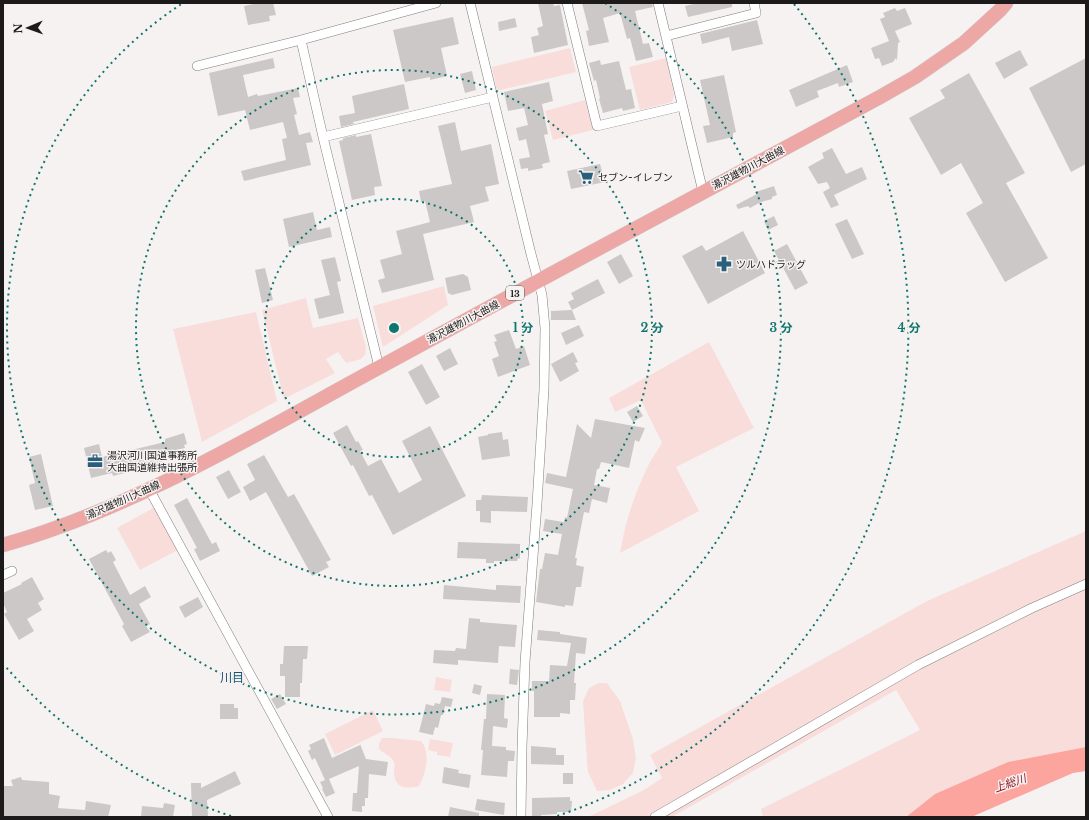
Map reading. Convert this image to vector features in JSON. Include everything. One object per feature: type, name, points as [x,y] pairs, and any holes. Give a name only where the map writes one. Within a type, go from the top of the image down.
[{"type":"main road","name":"湯沢雄物川大曲線","points":[[3,545],[89,516],[149,489],[228,449],[880,98],[915,77],[964,43],[1006,3]]},
{"type":"street","points":[[197,66],[301,40],[436,3]]},
{"type":"street","points":[[470,3],[542,295],[544,328],[544,388],[525,662],[521,817]]},
{"type":"street","points":[[567,3],[597,126],[682,106]]},
{"type":"street","points":[[658,3],[703,192]]},
{"type":"street","points":[[666,36],[756,13],[754,3]]},
{"type":"street","points":[[301,40],[323,137],[380,367]]},
{"type":"street","points":[[323,137],[493,97]]},
{"type":"street","points":[[149,489],[328,817]]},
{"type":"street","points":[[655,817],[918,665],[1032,608],[1086,584]]},
{"type":"shaded area","points":[[570,48],[576,72],[497,91],[492,67]]},
{"type":"shaded area","points":[[666,58],[674,95],[672,102],[640,110],[629,67]]},
{"type":"shaded area","points":[[585,100],[593,130],[553,140],[545,111]]},
{"type":"shaded area","points":[[444,286],[448,305],[383,347],[373,306]]},
{"type":"shaded area","points":[[306,298],[313,328],[358,318],[366,347],[365,355],[361,359],[346,363],[338,352],[326,359],[335,373],[284,399],[262,310]]},
{"type":"shaded area","points":[[256,312],[277,401],[202,442],[173,329]]},
{"type":"shaded area","points":[[709,342],[754,428],[676,467],[699,511],[620,553],[628,519],[639,485],[652,458],[662,443],[641,400],[615,412],[609,398]]},
{"type":"shaded area","points":[[155,507],[178,550],[140,570],[117,528]]},
{"type":"shaded area","points":[[1086,531],[1086,747],[1008,762],[935,794],[906,817],[763,817],[761,809],[920,730],[896,690],[672,817],[588,817],[644,790],[662,778],[650,755],[927,601]]},
{"type":"shaded area","points":[[436,677],[452,680],[450,692],[434,690]]},
{"type":"shaded area","points":[[599,683],[607,683],[620,701],[633,739],[636,758],[633,773],[623,784],[610,790],[597,791],[588,772],[583,701],[589,688]]},
{"type":"shaded area","points":[[373,710],[383,731],[335,755],[325,734]]},
{"type":"shaded area","points":[[382,738],[421,741],[427,757],[424,775],[419,786],[407,788],[397,783],[394,775],[394,762],[379,749],[379,744]]},
{"type":"shaded area","points":[[430,739],[453,743],[450,757],[437,755],[437,752],[428,750]]},
{"type":"water","name":"上総川","points":[[1086,747],[1086,771],[1073,773],[972,817],[906,817],[935,794],[1008,762]]},
{"type":"building","points":[[258,3],[273,3],[276,15],[269,16],[270,21],[248,25],[244,6]]},
{"type":"building","points":[[538,3],[553,3],[554,6],[560,5],[568,45],[534,53],[531,37],[539,35],[537,28],[543,26]]},
{"type":"building","points":[[582,3],[652,3],[653,7],[635,11],[643,44],[649,43],[653,57],[636,61],[630,38],[627,39],[620,13],[603,18],[609,42],[589,46],[586,31],[589,30]]},
{"type":"building","points":[[698,3],[732,3],[732,7],[688,17],[685,6]]},
{"type":"building","points":[[895,8],[897,11],[905,8],[912,24],[895,31],[900,42],[898,43],[897,61],[896,58],[893,62],[882,66],[879,58],[875,59],[871,48],[889,41],[880,19],[885,17],[883,13]]},
{"type":"building","points":[[453,17],[459,44],[441,48],[447,76],[430,80],[430,77],[405,82],[393,30]]},
{"type":"building","points":[[515,18],[517,27],[499,31],[498,22]]},
{"type":"building","points":[[757,20],[763,44],[732,51],[729,37],[702,44],[700,34]]},
{"type":"building","points":[[1020,50],[1028,65],[1004,79],[995,63]]},
{"type":"building","points":[[273,58],[275,68],[243,75],[248,97],[257,94],[258,96],[298,88],[300,97],[293,98],[297,114],[294,115],[299,135],[310,132],[313,142],[306,143],[311,165],[244,181],[241,171],[286,160],[282,139],[287,138],[283,122],[250,130],[245,110],[218,116],[209,73]]},
{"type":"building","points":[[1086,58],[1086,164],[1071,172],[1029,88]]},
{"type":"building","points":[[600,60],[601,65],[619,61],[626,90],[631,89],[635,108],[623,111],[622,108],[603,113],[596,80],[594,81],[589,63]]},
{"type":"building","points":[[847,65],[853,82],[839,87],[838,83],[817,91],[819,97],[796,107],[789,90]]},
{"type":"building","points":[[472,71],[476,90],[465,93],[460,74]]},
{"type":"building","points":[[969,73],[1025,173],[1006,183],[1048,258],[1005,282],[966,213],[983,203],[961,163],[941,175],[909,118],[945,98],[940,90]]},
{"type":"building","points":[[724,75],[736,132],[733,133],[733,137],[707,143],[703,126],[710,125],[700,80]]},
{"type":"building","points":[[549,82],[553,101],[542,104],[548,134],[544,135],[550,162],[542,164],[543,168],[528,171],[528,168],[521,169],[519,159],[530,157],[526,139],[519,141],[516,128],[528,125],[524,108],[508,111],[504,92]]},
{"type":"building","points":[[404,84],[409,109],[353,122],[354,124],[341,127],[339,116],[355,113],[352,96]]},
{"type":"building","points":[[455,122],[461,151],[491,144],[499,184],[485,187],[489,201],[470,206],[474,222],[423,234],[434,280],[382,293],[378,280],[385,278],[380,260],[402,254],[396,231],[430,222],[425,201],[421,202],[419,191],[452,184],[438,126]]},
{"type":"building","points":[[371,134],[382,186],[374,187],[375,195],[352,200],[339,141],[343,140],[343,138],[356,135],[356,137]]},
{"type":"building","points":[[832,148],[846,174],[862,167],[867,179],[834,195],[839,205],[831,208],[823,192],[830,188],[827,182],[818,184],[808,167],[824,158],[822,153]]},
{"type":"building","name":"セブン-イレブン","points":[[600,164],[605,182],[571,189],[567,171]]},
{"type":"building","points":[[774,186],[777,195],[772,197],[772,199],[761,202],[750,208],[748,206],[738,209],[736,205],[757,194],[756,192]]},
{"type":"building","points":[[313,212],[317,230],[330,227],[332,237],[289,247],[283,219]]},
{"type":"building","points":[[774,216],[778,225],[768,230],[764,221]]},
{"type":"building","points":[[847,219],[864,254],[852,259],[835,224]]},
{"type":"building","name":"ツルハドラッグ","points":[[743,231],[765,273],[708,304],[682,256],[702,245],[706,251]]},
{"type":"building","points":[[787,244],[808,283],[795,290],[774,251]]},
{"type":"building","points":[[621,254],[633,276],[619,284],[607,262]]},
{"type":"building","points":[[335,257],[341,281],[337,282],[344,313],[319,319],[314,299],[330,295],[321,260]]},
{"type":"building","points":[[265,268],[273,300],[262,303],[255,270]]},
{"type":"building","points":[[463,274],[468,277],[471,290],[452,295],[448,293],[445,278]]},
{"type":"building","points":[[598,279],[605,293],[572,310],[568,302],[574,299],[571,293]]},
{"type":"building","points":[[572,310],[576,320],[551,320],[551,311]]},
{"type":"building","points":[[579,325],[584,336],[566,345],[561,333]]},
{"type":"building","points":[[509,330],[516,349],[524,346],[530,365],[498,377],[492,359],[499,356],[494,342],[497,341],[494,335]]},
{"type":"building","points":[[450,348],[458,364],[444,371],[436,356]]},
{"type":"building","points":[[573,352],[578,362],[575,363],[579,371],[560,382],[551,364]]},
{"type":"building","points":[[422,364],[440,397],[426,405],[408,372]]},
{"type":"building","points":[[637,406],[643,416],[633,422],[627,412]]},
{"type":"building","points":[[595,419],[645,428],[639,442],[635,440],[629,468],[601,462],[599,469],[597,469],[594,485],[610,488],[607,503],[592,499],[589,513],[584,512],[575,558],[577,558],[576,565],[584,567],[581,587],[576,587],[573,606],[565,605],[565,607],[536,602],[540,569],[542,569],[545,553],[558,555],[562,534],[543,531],[545,519],[564,522],[565,517],[567,518],[573,489],[545,483],[547,473],[566,477],[577,424],[591,438]]},
{"type":"building","points":[[347,425],[356,442],[358,441],[363,450],[360,451],[368,466],[381,459],[399,493],[422,480],[402,441],[430,426],[466,496],[393,535],[372,495],[369,496],[353,465],[351,466],[333,433]]},
{"type":"building","points":[[502,432],[503,440],[508,439],[510,456],[482,460],[478,437]]},
{"type":"building","points":[[184,433],[187,444],[184,445],[185,448],[163,453],[165,461],[135,468],[136,470],[113,476],[112,473],[91,478],[84,448],[99,444],[102,457],[165,442],[165,439]]},
{"type":"building","points":[[41,454],[53,506],[35,510],[29,485],[35,483],[29,457]]},
{"type":"building","points":[[264,455],[288,497],[294,494],[331,560],[326,562],[329,567],[312,576],[266,492],[250,501],[243,487],[255,480],[247,464]]},
{"type":"building","points":[[229,470],[241,492],[228,499],[216,477]]},
{"type":"building","points":[[482,495],[528,497],[527,512],[491,511],[491,523],[480,522],[480,511],[476,511],[476,500],[481,500]]},
{"type":"building","points":[[187,498],[212,544],[216,542],[220,551],[200,561],[194,549],[197,548],[174,505]]},
{"type":"building","points":[[458,542],[520,544],[520,559],[518,558],[517,561],[494,561],[494,563],[486,563],[486,559],[457,558]]},
{"type":"building","points":[[106,550],[108,553],[111,551],[116,560],[113,562],[130,595],[145,586],[151,597],[139,604],[150,624],[146,626],[150,632],[131,642],[122,626],[124,624],[89,559]]},
{"type":"building","points":[[32,577],[44,599],[38,603],[42,610],[27,619],[34,631],[19,640],[4,614],[7,612],[3,603],[3,593],[22,584],[21,583]]},
{"type":"building","points":[[444,585],[496,590],[496,585],[521,586],[520,603],[443,599]]},
{"type":"building","points":[[198,597],[203,607],[185,618],[179,607]]},
{"type":"building","points":[[469,618],[480,619],[480,622],[517,625],[515,647],[499,646],[498,663],[458,660],[458,665],[433,663],[434,650],[455,651],[456,648],[466,649]]},
{"type":"building","points":[[538,630],[560,632],[560,634],[587,638],[585,654],[576,653],[574,683],[576,683],[575,700],[570,700],[570,714],[560,713],[560,717],[534,717],[534,691],[532,691],[532,681],[549,681],[550,665],[567,666],[571,643],[537,640]]},
{"type":"building","points":[[284,646],[308,646],[307,659],[303,659],[300,697],[285,697],[285,676],[280,676],[280,664],[283,664]]},
{"type":"building","points":[[510,669],[519,670],[517,685],[509,684]]},
{"type":"building","points":[[474,684],[482,686],[480,695],[472,693]]},
{"type":"building","points":[[280,694],[286,704],[277,709],[271,699]]},
{"type":"building","points":[[487,694],[505,695],[504,718],[508,719],[507,728],[493,726],[492,746],[506,747],[506,750],[515,751],[514,761],[508,761],[507,777],[481,775],[483,750],[481,750],[484,719],[486,719]]},
{"type":"building","points":[[442,697],[453,699],[451,707],[445,706],[438,728],[435,727],[433,735],[419,732],[426,704],[434,706],[435,703],[440,704]]},
{"type":"building","points":[[220,704],[234,704],[234,708],[238,708],[238,719],[220,719]]},
{"type":"building","points":[[324,738],[332,758],[360,744],[366,759],[388,762],[386,776],[369,774],[368,798],[365,798],[365,806],[362,806],[362,812],[352,811],[353,793],[357,793],[359,766],[329,779],[335,793],[326,797],[320,782],[325,780],[315,758],[312,760],[308,751],[311,749],[309,745]]},
{"type":"building","points":[[531,746],[556,748],[556,755],[564,755],[564,765],[531,764]]},
{"type":"building","points":[[444,767],[459,770],[458,773],[471,775],[469,788],[442,783]]},
{"type":"building","points":[[235,771],[241,784],[207,800],[208,817],[192,817],[191,783],[201,783],[201,788]]},
{"type":"building","points":[[563,773],[573,773],[573,784],[563,784]]},
{"type":"building","points":[[21,777],[22,780],[49,782],[49,794],[60,796],[58,808],[85,810],[86,801],[111,805],[108,817],[3,817],[3,786],[13,786],[11,780]]},
{"type":"building","points":[[570,797],[570,801],[572,801],[571,812],[557,812],[557,814],[532,817],[532,798]]},
{"type":"building","points":[[477,799],[505,803],[504,815],[475,810]]},
{"type":"building","points":[[164,803],[175,805],[173,817],[141,817],[142,806],[163,808]]},
{"type":"building","points":[[450,807],[479,813],[479,817],[448,817]]},
{"type":"place","name":"セブン-イレブン","points":[[586,177]]},
{"type":"place","name":"ツルハドラッグ","points":[[724,264]]},
{"type":"place","name":"湯沢河川国道事務所 大曲国道維持出張所","points":[[95,461]]},
{"type":"district","name":"川目","points":[[232,677]]}]
